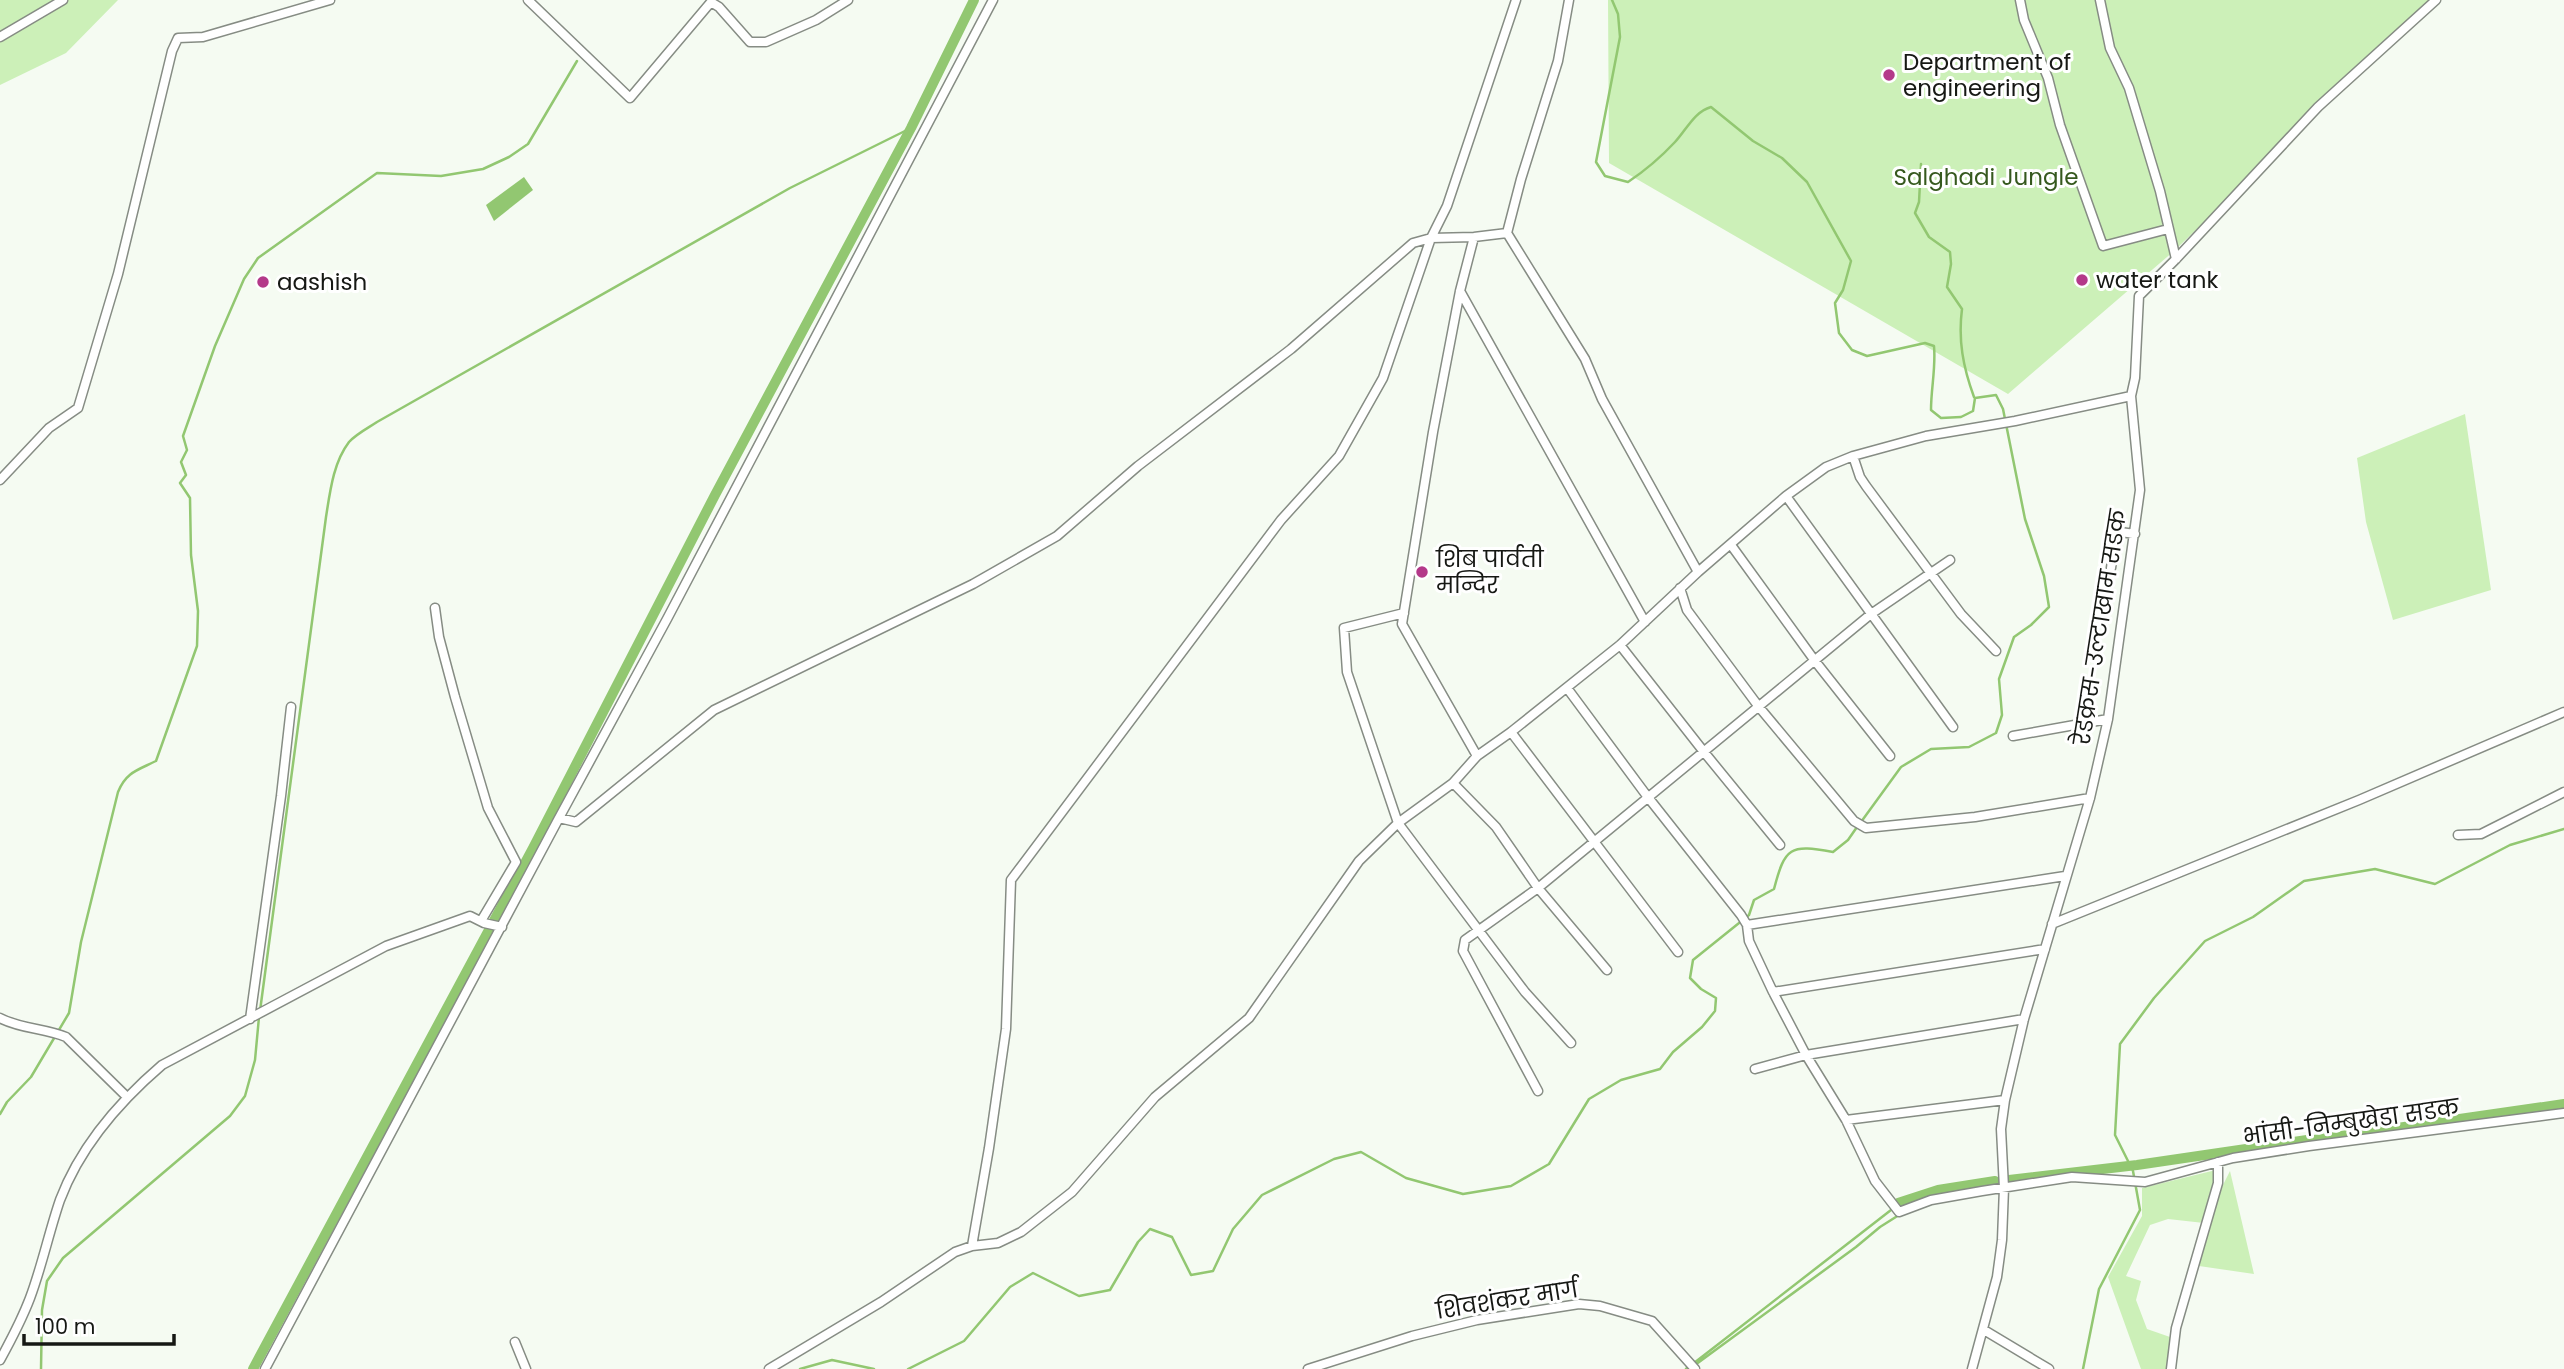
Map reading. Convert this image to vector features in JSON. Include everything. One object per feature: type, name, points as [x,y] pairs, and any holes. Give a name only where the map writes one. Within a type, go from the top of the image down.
[{"type":"street","points":[[0,37],[63,0]]},
{"type":"street","points":[[0,480],[49,429],[78,408],[118,274],[172,51],[178,38],[203,37],[330,0]]},
{"type":"street","points":[[527,0],[630,98],[711,2],[719,7],[750,42],[766,42],[816,19],[848,0]]},
{"type":"street","points":[[265,1369],[499,926],[667,619],[993,0]]},
{"type":"street","points":[[972,1246],[1006,1030],[1011,880],[1273,530],[1339,456],[1383,378],[1431,238],[1447,206],[1516,0]]},
{"type":"street","points":[[1569,0],[1558,61],[1507,233],[1585,359],[1602,399],[1698,572]]},
{"type":"street","points":[[2020,0],[2024,20],[2048,78],[2060,125],[2103,246],[2168,229]]},
{"type":"street","points":[[2100,0],[2110,48],[2129,88],[2160,191],[2176,259]]},
{"type":"street","name":"रेडक्रस-उल्टाखाम सडक","points":[[1972,1369],[1997,1277],[2002,1240],[2004,1188],[2001,1129],[2005,1100],[2024,1019],[2090,798],[2108,719],[2140,490],[2131,396],[2135,378],[2139,296],[2318,107],[2436,0]]},
{"type":"street","points":[[559,818],[576,822],[714,710],[973,584],[1057,536],[1138,467],[1291,349],[1413,243],[1431,238],[1507,233]]},
{"type":"street","points":[[1474,237],[1460,291],[1433,432],[1402,624],[1477,756]]},
{"type":"street","points":[[1460,291],[1646,622]]},
{"type":"street","points":[[769,1369],[881,1302],[955,1252],[972,1246],[998,1243],[1021,1232],[1072,1192],[1155,1097],[1249,1018],[1359,861],[1398,823],[1453,783],[1477,756],[1619,645],[1646,622],[1679,587],[1786,496],[1826,467],[1853,456],[1926,436],[2001,424],[2131,396]]},
{"type":"street","points":[[1853,456],[1866,486],[1961,614],[1996,651]]},
{"type":"street","points":[[1786,496],[1953,727]]},
{"type":"street","points":[[2111,568],[2115,540],[2120,532],[2135,534]]},
{"type":"street","points":[[1731,545],[1815,661],[1890,756]]},
{"type":"street","points":[[1538,1091],[1463,951],[1465,940],[1538,888],[1871,614],[1950,560]]},
{"type":"street","points":[[1679,587],[1687,610],[1759,707],[1854,821],[1866,828],[1975,817],[2090,798]]},
{"type":"street","points":[[435,608],[439,637],[488,807],[516,862],[482,922]]},
{"type":"street","points":[[1404,613],[1344,628],[1347,672],[1398,823],[1525,992],[1571,1043]]},
{"type":"street","points":[[1619,645],[1780,845]]},
{"type":"street","points":[[1567,688],[1647,796],[1741,915],[1749,941],[1806,1055],[1846,1120],[1875,1181],[1899,1212],[1931,1200],[2004,1188]]},
{"type":"street","points":[[253,1018],[291,706]]},
{"type":"street","points":[[2052,924],[2335,810],[2564,712]]},
{"type":"street","points":[[2013,736],[2108,719]]},
{"type":"street","points":[[1511,732],[1678,953]]},
{"type":"street","points":[[1453,783],[1496,827],[1538,888],[1606,970]]},
{"type":"street","points":[[2458,835],[2481,834],[2564,792]]},
{"type":"street","points":[[1746,925],[2065,876]]},
{"type":"street","points":[[0,1360],[30,1298],[61,1199],[81,1160],[111,1114],[162,1065],[386,946],[470,916],[499,926]]},
{"type":"street","points":[[1773,992],[2045,949]]},
{"type":"street","points":[[0,1018],[26,1029],[54,1032],[66,1037],[127,1097]]},
{"type":"street","points":[[1755,1069],[1806,1055],[2024,1019]]},
{"type":"street","points":[[1846,1120],[2005,1100]]},
{"type":"street","name":"भांसी-निम्बुखेडा सडक","points":[[2004,1188],[2072,1177],[2145,1182],[2218,1162],[2309,1146],[2564,1112]]},
{"type":"street","points":[[2171,1369],[2176,1328],[2218,1183],[2218,1162]]},
{"type":"street","name":"शिवशंकर मार्ग","points":[[1308,1369],[1412,1336],[1478,1320],[1579,1304],[1600,1306],[1651,1321],[1695,1369]]},
{"type":"street","points":[[1984,1329],[2049,1369]]},
{"type":"street","points":[[515,1342],[526,1369]]},
{"type":"green space","points":[[0,0],[118,0],[66,53],[0,85]]},
{"type":"green space","name":"Salghadi Jungle","points":[[1608,0],[2434,0],[2174,251],[2008,394],[1609,163]]},
{"type":"green space","points":[[2465,414],[2491,590],[2393,620],[2366,522],[2357,458]]},
{"type":"green space","points":[[2216,1170],[2204,1223],[2168,1219],[2150,1225],[2126,1276],[2141,1281],[2136,1300],[2147,1329],[2170,1337],[2168,1369],[2141,1369],[2108,1277],[2142,1216],[2142,1188]]},
{"type":"green space","points":[[2230,1171],[2254,1274],[2199,1266],[2218,1195]]},
{"type":"shaded area","points":[[524,177],[533,190],[494,221],[486,205]]},
{"type":"waterway","points":[[253,1369],[533,848],[715,495],[911,128],[974,0]]},
{"type":"waterway","points":[[1612,0],[1618,14],[1620,37],[1596,162],[1605,176],[1628,182],[1664,153],[1695,117],[1711,107],[1753,141],[1782,158],[1807,182],[1851,261],[1843,290],[1835,303],[1839,333],[1852,350],[1867,356],[1925,343],[1934,346],[1931,410],[1941,418],[1961,417],[1973,411],[1975,398],[1996,395],[2003,409],[2025,519],[2044,576],[2049,607],[2014,637],[1999,679],[2002,715],[1996,733],[1969,747],[1931,749],[1901,767],[1861,822]]},
{"type":"waterway","points":[[0,1114],[7,1102],[31,1077],[69,1013],[81,942],[118,792],[129,776],[156,761],[197,646],[198,611],[191,555],[190,498],[180,483],[186,475],[181,462],[187,450],[183,436],[215,346],[244,279],[258,258],[377,173],[441,176],[483,169],[509,157],[528,144],[577,61]]},
{"type":"waterway","points":[[260,1011],[327,507],[336,468],[349,442],[377,422],[790,188],[911,128]]},
{"type":"waterway","points":[[1921,164],[1919,202],[1915,213],[1929,237],[1950,252],[1947,287],[1962,309],[1962,353],[1974,397]]},
{"type":"waterway","points":[[908,1369],[964,1341],[1010,1287],[1033,1273],[1079,1296],[1110,1290],[1138,1242],[1150,1229],[1172,1237],[1191,1275],[1213,1271],[1233,1229],[1262,1195],[1334,1159],[1361,1152],[1406,1178],[1463,1194],[1511,1186],[1549,1164],[1589,1099],[1621,1080],[1660,1069],[1673,1052],[1702,1027],[1715,1011],[1716,998],[1690,978],[1693,960],[1749,915],[1754,900],[1774,889],[1786,857],[1798,849],[1807,848],[1833,852],[1848,840],[1857,827]]},
{"type":"waterway","points":[[2083,1369],[2099,1289],[2140,1210],[2133,1171],[2115,1135],[2120,1044],[2154,998],[2205,941],[2253,917],[2304,881],[2375,869],[2435,884],[2510,845],[2564,829]]},
{"type":"waterway","points":[[41,1369],[42,1310],[47,1281],[63,1258],[230,1116],[245,1096],[255,1060],[259,1017]]},
{"type":"waterway","points":[[2314,1140],[2564,1104]]},
{"type":"waterway","points":[[2009,1180],[2137,1165],[2307,1140]]},
{"type":"waterway","points":[[1898,1203],[1938,1190],[1995,1181]]},
{"type":"waterway","points":[[1694,1363],[1891,1210]]},
{"type":"waterway","points":[[1695,1365],[1899,1215]]},
{"type":"waterway","points":[[800,1369],[832,1360],[874,1369]]},
{"type":"place","name":"Department of engineering","points":[[1889,75]]},
{"type":"place","name":"water tank","points":[[2082,280]]},
{"type":"place","name":"aashish","points":[[263,282]]},
{"type":"place","name":"शिब पार्वती मन्दिर","points":[[1422,572]]}]
